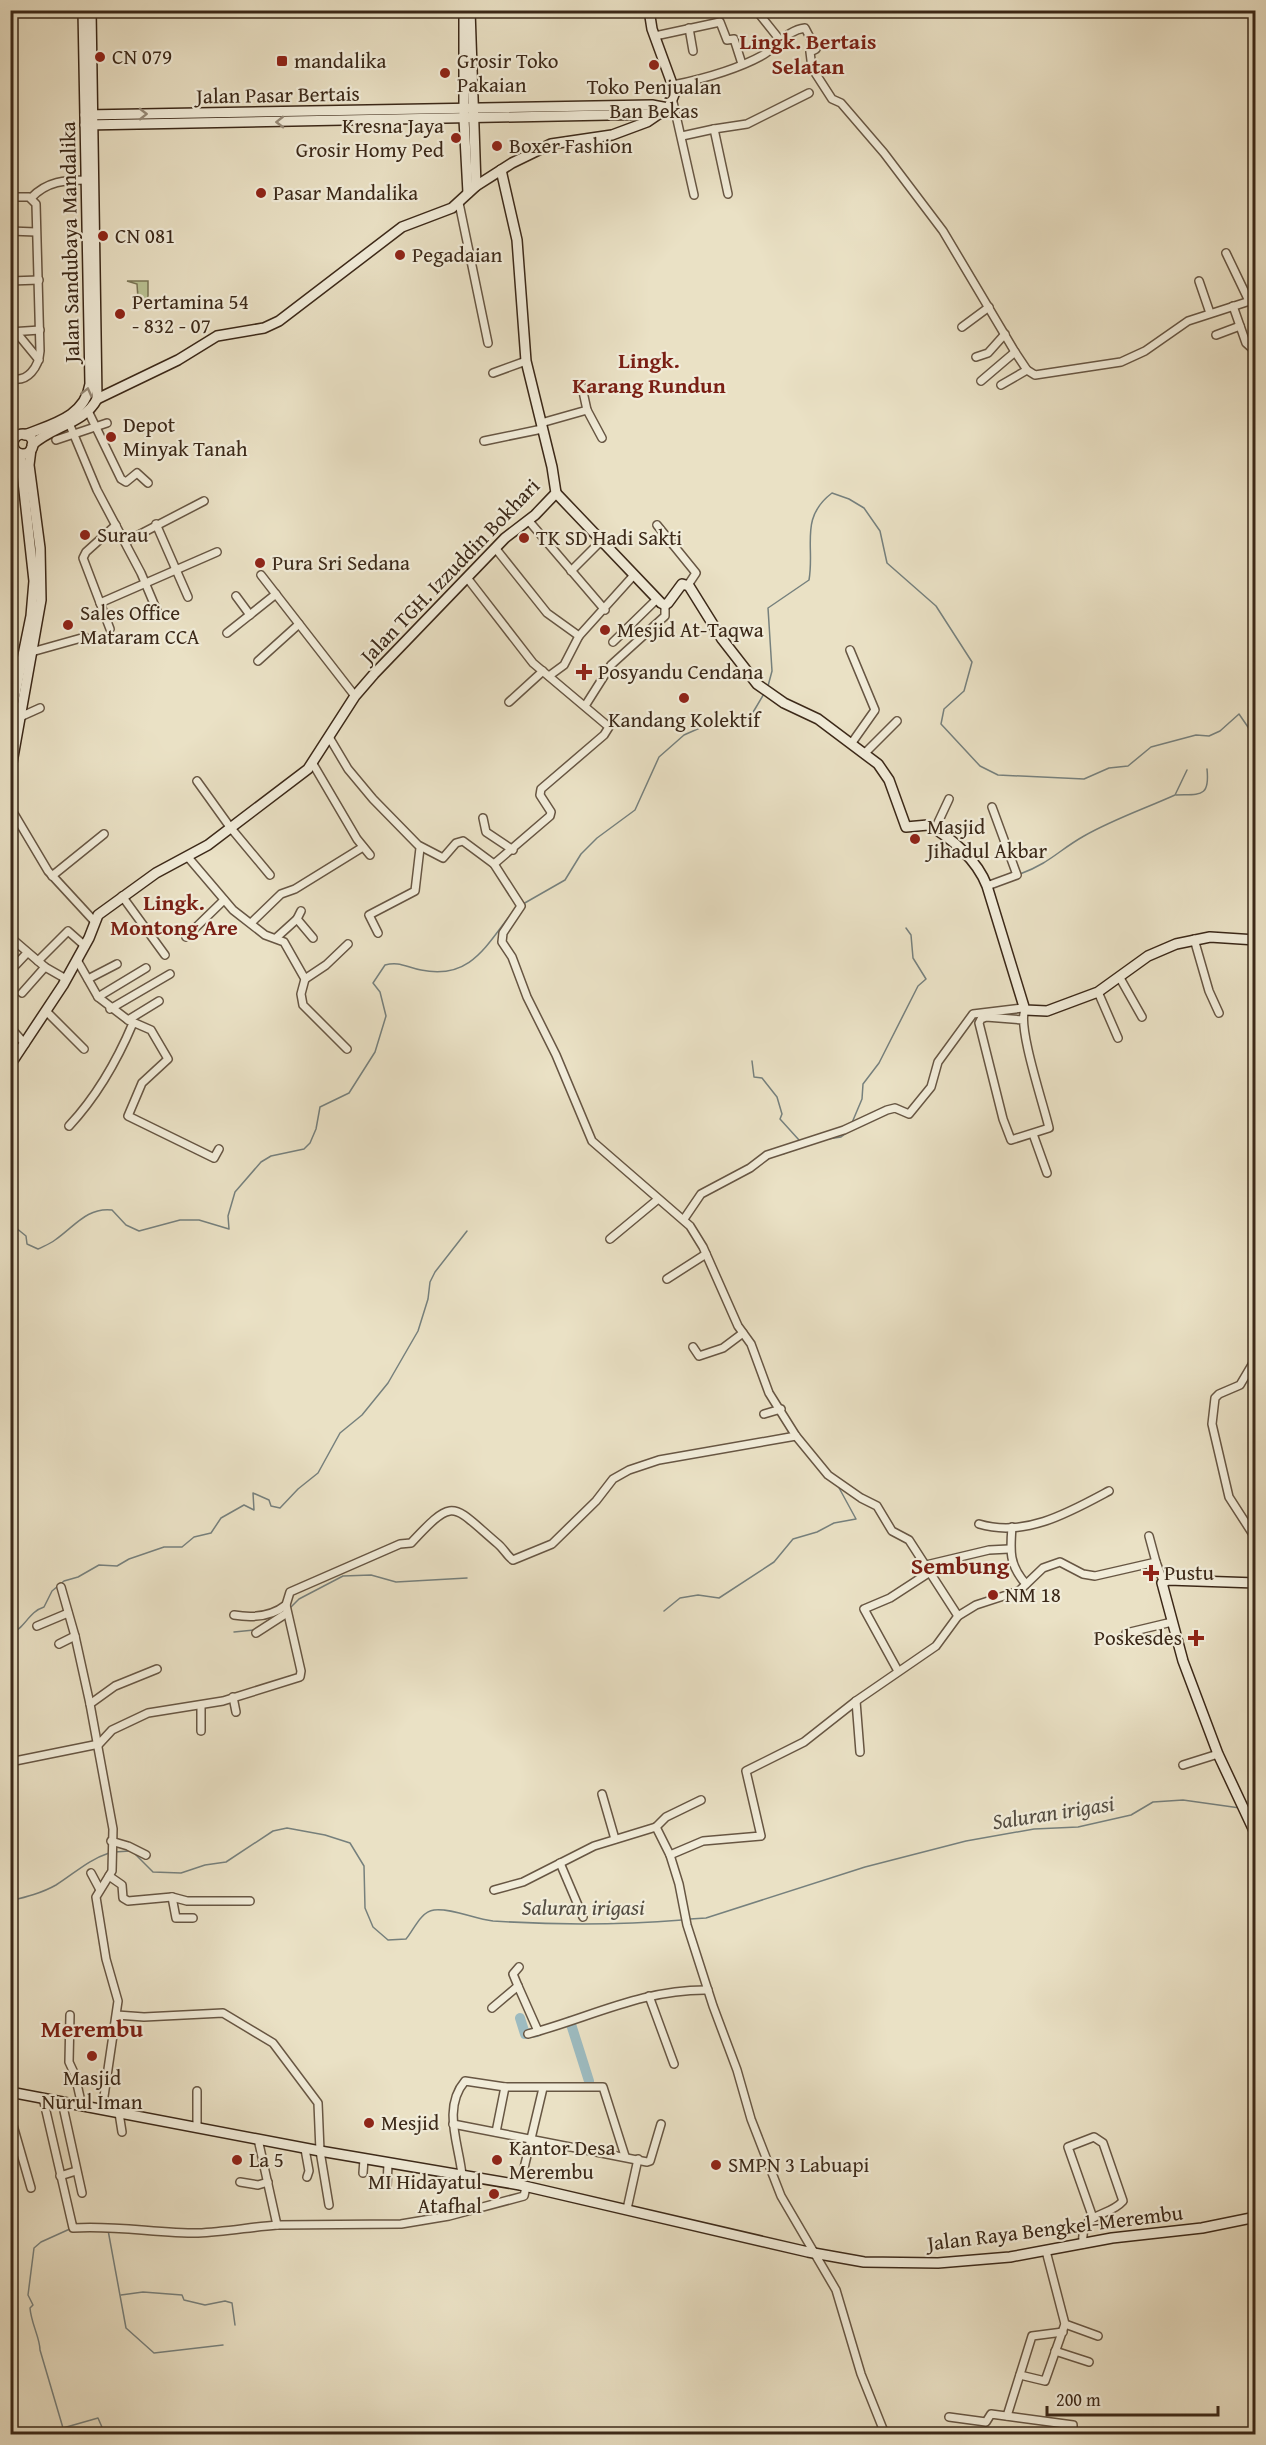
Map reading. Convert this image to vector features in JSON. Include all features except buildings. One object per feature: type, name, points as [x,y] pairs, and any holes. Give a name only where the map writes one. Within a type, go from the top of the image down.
[{"type":"street","points":[[84,11],[185,10]]},
{"type":"street","points":[[464,10],[468,114],[476,186]]},
{"type":"street","points":[[468,193],[470,10]]},
{"type":"street","points":[[20,454],[89,412],[98,399],[178,360],[213,338],[264,328],[279,321],[402,227],[447,210],[459,203],[476,186],[545,146],[571,139],[612,135],[668,108],[675,92],[655,36],[649,10]]},
{"type":"street","points":[[756,10],[780,40]]},
{"type":"street","name":"Jalan Sandubaya Mandalika","points":[[25,435],[71,415],[84,404],[90,384],[94,350],[93,275],[87,180],[89,120],[84,11]]},
{"type":"street","points":[[92,11],[89,120],[93,275]]},
{"type":"street","points":[[655,36],[720,22],[727,40],[734,40],[742,64]]},
{"type":"street","points":[[689,28],[693,51]]},
{"type":"street","points":[[673,85],[764,55],[780,40],[806,28],[816,49],[810,52],[812,68],[831,97],[841,103],[884,153],[941,227],[1027,370],[1041,376],[1121,362],[1145,351],[1188,321],[1252,300],[1226,253]]},
{"type":"street","points":[[682,136],[747,124],[809,93]]},
{"type":"street","name":"Jalan Pasar Bertais","points":[[89,120],[537,113],[647,105],[668,108]]},
{"type":"street","points":[[668,108],[682,136],[694,195]]},
{"type":"street","points":[[714,129],[728,194]]},
{"type":"street","name":"Jalan TGH. Izzuddin Bokhari","points":[[10,1065],[26,1044],[66,980],[95,922],[105,908],[208,845],[313,764],[355,696],[393,653],[468,579],[510,533],[528,520],[556,493],[526,361],[518,249],[510,201],[501,170]]},
{"type":"street","points":[[10,197],[31,198],[47,185],[58,181],[87,180]]},
{"type":"street","points":[[10,378],[20,378],[32,372],[39,360],[36,204],[31,198]]},
{"type":"street","points":[[459,203],[488,343]]},
{"type":"street","points":[[10,231],[36,232]]},
{"type":"street","points":[[10,281],[39,280]]},
{"type":"street","points":[[1199,281],[1210,313]]},
{"type":"street","points":[[1233,306],[1248,347],[1256,352]]},
{"type":"street","points":[[962,327],[988,307]]},
{"type":"street","points":[[1216,335],[1240,326]]},
{"type":"street","points":[[13,332],[40,330]]},
{"type":"street","points":[[13,332],[39,360]]},
{"type":"street","points":[[976,357],[988,353],[1005,334]]},
{"type":"street","points":[[94,350],[98,399]]},
{"type":"street","points":[[981,381],[1015,352]]},
{"type":"street","points":[[493,373],[526,361]]},
{"type":"street","points":[[1001,385],[1027,370]]},
{"type":"street","points":[[582,387],[587,410],[602,438]]},
{"type":"street","points":[[484,441],[542,426],[587,410]]},
{"type":"street","points":[[89,412],[124,482],[137,473],[148,483]]},
{"type":"street","points":[[69,423],[97,490],[145,581],[157,611]]},
{"type":"street","points":[[56,440],[98,429],[107,423]]},
{"type":"street","points":[[10,774],[15,718],[27,654],[41,600],[41,576],[29,465],[32,447],[25,435],[12,440],[14,448],[20,454],[34,581],[27,654]]},
{"type":"street","points":[[556,493],[665,605]]},
{"type":"street","points":[[125,542],[204,501]]},
{"type":"street","points":[[528,520],[604,610]]},
{"type":"street","points":[[156,524],[188,597]]},
{"type":"street","points":[[110,629],[83,557],[116,525]]},
{"type":"street","points":[[585,706],[611,665],[665,615],[665,605],[680,586],[688,585],[696,573],[657,525]]},
{"type":"street","points":[[571,571],[601,541]]},
{"type":"street","points":[[496,549],[547,614],[579,636]]},
{"type":"street","points":[[100,603],[145,581],[217,552]]},
{"type":"street","points":[[261,575],[355,696]]},
{"type":"street","points":[[509,702],[546,674],[564,665],[579,636],[634,575]]},
{"type":"street","points":[[468,579],[534,663],[607,725],[607,732],[542,788],[540,795],[551,812],[550,816],[495,864]]},
{"type":"street","points":[[688,585],[728,647],[757,684],[769,695],[818,718],[878,764],[889,780],[904,825],[910,828],[925,824],[935,829],[972,860],[980,870],[987,886],[1024,1013],[1049,1127],[1045,1131],[1010,1139],[980,1023],[981,1019],[986,1017],[1024,1013],[1047,1011],[1098,992],[1148,956],[1176,944],[1194,939],[1254,938]]},
{"type":"street","points":[[227,633],[276,594]]},
{"type":"street","points":[[236,596],[250,615]]},
{"type":"street","points":[[613,642],[657,599]]},
{"type":"street","points":[[258,661],[299,624]]},
{"type":"street","points":[[27,654],[85,637]]},
{"type":"street","points":[[850,650],[875,710],[852,744]]},
{"type":"street","points":[[15,718],[40,708]]},
{"type":"street","points":[[864,754],[888,727],[897,721]]},
{"type":"street","points":[[329,737],[353,775],[420,848],[443,858],[456,843],[463,841],[495,864],[519,903],[503,933],[502,942],[512,957],[594,1143],[618,1161],[657,1200],[684,1219],[706,1254],[759,1362],[769,1393],[796,1436],[828,1475],[877,1506],[892,1531],[909,1540],[958,1616]]},
{"type":"street","points":[[313,764],[370,855]]},
{"type":"street","points":[[197,781],[230,827],[270,875]]},
{"type":"street","points":[[935,829],[949,799]]},
{"type":"street","points":[[10,807],[52,876],[95,922]]},
{"type":"street","points":[[987,886],[1017,874],[992,807]]},
{"type":"street","points":[[483,818],[486,832],[513,850]]},
{"type":"street","points":[[52,876],[104,834]]},
{"type":"street","points":[[251,923],[281,894],[296,889],[363,847]]},
{"type":"street","points":[[378,933],[369,915],[415,891],[420,848]]},
{"type":"street","points":[[187,856],[224,900],[265,935],[276,938],[286,945],[305,979]]},
{"type":"street","points":[[122,896],[165,955]]},
{"type":"street","points":[[186,937],[224,900]]},
{"type":"street","points":[[276,938],[297,919],[301,911]]},
{"type":"street","points":[[297,919],[313,938]]},
{"type":"street","points":[[38,961],[67,931],[85,946]]},
{"type":"street","points":[[10,937],[45,968],[66,980]]},
{"type":"street","points":[[1194,939],[1209,991],[1219,1013]]},
{"type":"street","points":[[347,1049],[303,1005],[300,997],[305,979],[326,965],[348,944]]},
{"type":"street","points":[[10,971],[27,953]]},
{"type":"street","points":[[77,960],[98,997],[110,1009],[151,1030],[168,1060],[142,1083],[128,1116],[214,1158],[219,1149]]},
{"type":"street","points":[[88,979],[117,964]]},
{"type":"street","points":[[22,993],[45,968]]},
{"type":"street","points":[[98,997],[146,968]]},
{"type":"street","points":[[110,1009],[170,974]]},
{"type":"street","points":[[1120,978],[1142,1017]]},
{"type":"street","points":[[1098,992],[1118,1038]]},
{"type":"street","points":[[69,1126],[96,1094],[122,1050],[130,1021],[159,1001]]},
{"type":"street","points":[[46,1011],[84,1049]]},
{"type":"street","points":[[684,1219],[701,1194],[750,1168],[767,1155],[844,1130],[891,1109],[910,1114],[931,1087],[939,1062],[973,1014],[1024,1013]]},
{"type":"street","points":[[10,1027],[26,1044]]},
{"type":"street","points":[[10,1042],[19,1052]]},
{"type":"street","points":[[1034,1134],[1047,1173]]},
{"type":"street","points":[[610,1239],[657,1200]]},
{"type":"street","points":[[667,1279],[706,1254]]},
{"type":"street","points":[[693,1347],[699,1356],[723,1348],[743,1333]]},
{"type":"street","points":[[1256,1358],[1240,1385],[1222,1392],[1215,1398],[1212,1424],[1227,1493],[1256,1539]]},
{"type":"street","points":[[764,1414],[781,1409]]},
{"type":"street","points":[[10,1762],[99,1744],[112,1730],[135,1718],[165,1710],[201,1706],[302,1676],[286,1609],[290,1592],[400,1544],[408,1545],[446,1510],[459,1511],[513,1560],[552,1544],[596,1501],[614,1479],[629,1470],[659,1460],[774,1438],[796,1436]]},
{"type":"street","points":[[979,1524],[1012,1527],[1051,1521],[1109,1491]]},
{"type":"street","points":[[1012,1527],[1009,1549],[1014,1570],[1026,1584]]},
{"type":"street","points":[[1149,1536],[1163,1581],[1172,1622],[1218,1754],[1256,1835]]},
{"type":"street","points":[[898,1671],[864,1609],[890,1598],[928,1569],[989,1550],[1009,1549]]},
{"type":"street","points":[[670,1855],[703,1841],[761,1836],[747,1771],[804,1742],[856,1701],[936,1646],[958,1616],[976,1605],[1016,1592],[1042,1568],[1056,1563],[1065,1563],[1083,1574],[1095,1576],[1156,1562]]},
{"type":"street","points":[[1163,1581],[1256,1583]]},
{"type":"street","points":[[61,1587],[75,1636],[99,1744],[112,1823],[114,1862],[109,1876],[99,1888],[96,1900],[106,1959],[118,1995],[102,2110]]},
{"type":"street","points":[[234,1615],[261,1616],[286,1609]]},
{"type":"street","points":[[256,1633],[286,1609]]},
{"type":"street","points":[[37,1626],[68,1613]]},
{"type":"street","points":[[1126,1633],[1172,1622]]},
{"type":"street","points":[[58,1644],[75,1636]]},
{"type":"street","points":[[90,1704],[115,1686],[157,1669]]},
{"type":"street","points":[[233,1697],[236,1712]]},
{"type":"street","points":[[856,1701],[860,1752]]},
{"type":"street","points":[[201,1706],[201,1731]]},
{"type":"street","points":[[1183,1765],[1218,1754]]},
{"type":"street","points":[[602,1794],[615,1839]]},
{"type":"street","points":[[494,1890],[518,1884],[615,1839],[656,1827],[666,1817],[701,1800]]},
{"type":"street","points":[[656,1827],[670,1855],[687,1922],[708,1990],[738,2070],[751,2120],[781,2196],[836,2290],[861,2374],[885,2434]]},
{"type":"street","points":[[112,1847],[146,1855]]},
{"type":"street","points":[[560,1863],[583,1917]]},
{"type":"street","points":[[91,1873],[99,1888]]},
{"type":"street","points":[[109,1876],[122,1885],[123,1898],[128,1901],[172,1897],[187,1901],[250,1901]]},
{"type":"street","points":[[172,1897],[176,1918],[194,1918]]},
{"type":"street","points":[[519,1967],[513,1974],[538,2031]]},
{"type":"street","points":[[492,2008],[518,1986]]},
{"type":"street","points":[[528,2034],[650,1997],[683,1990],[708,1990]]},
{"type":"street","points":[[650,1997],[674,2064]]},
{"type":"street","points":[[117,2015],[144,2017],[223,2013],[269,2040],[290,2062],[317,2099],[320,2151],[329,2205]]},
{"type":"street","points":[[70,2015],[68,2056],[82,2106]]},
{"type":"street","points":[[462,2175],[453,2124],[456,2102],[465,2081],[543,2088],[603,2087],[625,2156]]},
{"type":"street","points":[[496,2132],[505,2086]]},
{"type":"street","points":[[43,2098],[72,2227],[200,2233],[277,2225],[401,2224],[459,2214],[524,2196],[523,2186],[531,2139],[543,2088]]},
{"type":"street","points":[[197,2091],[197,2128]]},
{"type":"street","name":"Jalan Raya Bengkel-Merembu","points":[[10,2092],[305,2149],[523,2186],[817,2254],[864,2262],[912,2264],[1010,2257],[1083,2244],[1202,2228],[1256,2217]]},
{"type":"street","points":[[62,2102],[82,2193]]},
{"type":"street","points":[[119,2113],[122,2132]]},
{"type":"street","points":[[10,2115],[31,2188]]},
{"type":"street","points":[[453,2124],[651,2161],[661,2124]]},
{"type":"street","points":[[1083,2244],[1084,2227],[1093,2218],[1120,2205],[1124,2197],[1103,2143],[1094,2137],[1068,2147],[1093,2218]]},
{"type":"street","points":[[258,2139],[277,2225]]},
{"type":"street","points":[[305,2149],[308,2177]]},
{"type":"street","points":[[363,2173],[364,2159]]},
{"type":"street","points":[[627,2210],[638,2159]]},
{"type":"street","points":[[387,2186],[388,2164]]},
{"type":"street","points":[[60,2175],[76,2171]]},
{"type":"street","points":[[240,2182],[258,2185],[268,2182]]},
{"type":"street","points":[[10,2206],[13,2215]]},
{"type":"street","points":[[1020,2374],[1045,2381],[1064,2328],[1046,2251]]},
{"type":"street","points":[[1007,2416],[1032,2336],[1064,2328],[1098,2336]]},
{"type":"street","points":[[1055,2351],[1089,2362]]},
{"type":"street","points":[[949,2417],[986,2422],[992,2414],[1073,2425],[1073,2434]]},
{"type":"green space","points":[[127,281],[148,281],[148,304],[138,299],[137,284]]},
{"type":"waterway","points":[[768,686],[772,671],[768,608],[809,580],[812,523],[815,512],[832,493],[864,508],[880,531],[887,563],[936,606],[972,662],[964,691],[944,709],[941,724],[980,766],[998,775],[1084,779],[1109,768],[1128,766],[1151,747],[1196,735],[1209,736],[1220,731],[1239,714],[1250,730],[1250,743],[1256,751]]},
{"type":"waterway","points":[[523,904],[565,880],[581,854],[597,838],[635,810],[659,757],[684,735],[702,727],[740,725],[752,714],[765,692]]},
{"type":"waterway","points":[[1176,795],[1197,794],[1205,790],[1208,778],[1207,769]]},
{"type":"waterway","points":[[1020,874],[1047,861],[1095,830],[1175,795],[1187,770]]},
{"type":"waterway","points":[[10,1223],[26,1236],[27,1244],[38,1249],[53,1241],[81,1219],[103,1210],[112,1210],[126,1225],[139,1231],[180,1220],[199,1220],[229,1229],[228,1216],[235,1192],[261,1162],[271,1156],[304,1149],[310,1143],[316,1129],[320,1107],[349,1093],[375,1052],[386,1016],[380,992],[373,983],[385,965],[399,964],[439,972],[454,970],[467,964],[478,955],[516,908]]},
{"type":"waterway","points":[[851,1125],[862,1099],[863,1084],[879,1063],[918,986],[926,979],[913,958],[911,935],[906,928]]},
{"type":"waterway","points":[[752,1061],[754,1077],[762,1078],[777,1097],[782,1114],[780,1119],[799,1140]]},
{"type":"waterway","points":[[828,1139],[841,1137],[848,1132]]},
{"type":"waterway","points":[[802,1147],[821,1141]]},
{"type":"waterway","points":[[783,1154],[792,1150]]},
{"type":"waterway","points":[[10,1634],[44,1607],[52,1591],[64,1581],[78,1577],[99,1565],[117,1566],[129,1559],[164,1547],[182,1547],[194,1537],[211,1533],[221,1518],[244,1505],[254,1510],[253,1493],[269,1500],[271,1506],[280,1508],[318,1473],[340,1433],[362,1415],[388,1383],[418,1331],[428,1299],[430,1282],[435,1272],[467,1231]]},
{"type":"waterway","points":[[664,1611],[680,1598],[698,1595],[719,1598],[774,1562],[793,1539],[817,1532],[834,1523],[856,1519],[838,1486],[826,1478]]},
{"type":"waterway","points":[[289,1609],[299,1599],[343,1576],[371,1575],[396,1582],[467,1578]]},
{"type":"waterway","points":[[234,1632],[254,1630]]},
{"type":"waterway","name":"Saluran irigasi","points":[[690,1919],[706,1918],[865,1867],[966,1841],[1034,1829],[1078,1827],[1131,1815],[1153,1802],[1183,1800],[1240,1808]]},
{"type":"waterway","name":"Saluran irigasi","points":[[1248,1809],[1256,1811]]},
{"type":"waterway","name":"Saluran irigasi","points":[[134,1853],[153,1872],[181,1873],[205,1865],[226,1862],[273,1831],[287,1828],[325,1835],[350,1843],[364,1866],[365,1908],[373,1927],[388,1940],[406,1939],[421,1918],[434,1910],[493,1921],[564,1924],[682,1920]]},
{"type":"waterway","name":"Saluran irigasi","points":[[114,1852],[130,1851]]},
{"type":"waterway","name":"Saluran irigasi","points":[[10,1901],[51,1888],[88,1863],[109,1853]]},
{"type":"waterway","points":[[520,2018],[525,2034],[537,2032]]},
{"type":"waterway","points":[[570,2021],[589,2081]]},
{"type":"waterway","points":[[72,2228],[41,2242],[34,2248],[28,2295],[33,2305],[30,2308],[63,2428],[98,2418],[105,2434]]},
{"type":"waterway","points":[[108,2230],[126,2328],[154,2353],[223,2345]]},
{"type":"waterway","points":[[121,2295],[143,2292],[182,2295],[184,2300],[205,2305],[225,2301],[232,2303],[235,2325]]},
{"type":"place","name":"CN 079","points":[[100,57]]},
{"type":"place","name":"mandalika","points":[[282,61]]},
{"type":"place","name":"Toko Penjualan Ban Bekas","points":[[654,65]]},
{"type":"place","name":"Grosir Toko Pakaian","points":[[445,73]]},
{"type":"place","name":"Kresna Jaya Grosir Homy Ped","points":[[456,138]]},
{"type":"place","name":"Boxer Fashion","points":[[497,146]]},
{"type":"place","name":"Pasar Mandalika","points":[[261,193]]},
{"type":"place","name":"CN 081","points":[[103,236]]},
{"type":"place","name":"Pegadaian","points":[[400,255]]},
{"type":"place","name":"Pertamina 54 - 832 - 07","points":[[120,314]]},
{"type":"place","name":"Depot Minyak Tanah","points":[[111,437]]},
{"type":"place","name":"Surau","points":[[85,535]]},
{"type":"place","name":"TK SD Hadi Sakti","points":[[524,538]]},
{"type":"place","name":"Pura Sri Sedana","points":[[260,563]]},
{"type":"place","name":"Sales Office Mataram CCA","points":[[68,625]]},
{"type":"place","name":"Mesjid At-Taqwa","points":[[605,630]]},
{"type":"place","name":"Posyandu Cendana","points":[[584,672]]},
{"type":"place","name":"Kandang Kolektif","points":[[684,698]]},
{"type":"place","name":"Masjid Jihadul Akbar","points":[[915,839]]},
{"type":"place","name":"Pustu","points":[[1151,1573]]},
{"type":"place","name":"NM 18","points":[[993,1595]]},
{"type":"place","name":"Poskesdes","points":[[1196,1638]]},
{"type":"place","name":"Masjid Nurul Iman","points":[[92,2056]]},
{"type":"place","name":"Mesjid","points":[[369,2123]]},
{"type":"place","name":"La 5","points":[[237,2160]]},
{"type":"place","name":"Kantor Desa Merembu","points":[[497,2160]]},
{"type":"place","name":"SMPN 3 Labuapi","points":[[716,2165]]},
{"type":"place","name":"MI Hidayatul Atafhal","points":[[494,2194]]},
{"type":"district","name":"Lingk. Bertais Selatan","points":[[808,54]]},
{"type":"district","name":"Lingk. Karang Rundun","points":[[649,372]]},
{"type":"district","name":"Lingk. Montong Are","points":[[174,914]]},
{"type":"district","name":"Sembung","points":[[960,1566]]},
{"type":"district","name":"Merembu","points":[[92,2029]]}]
